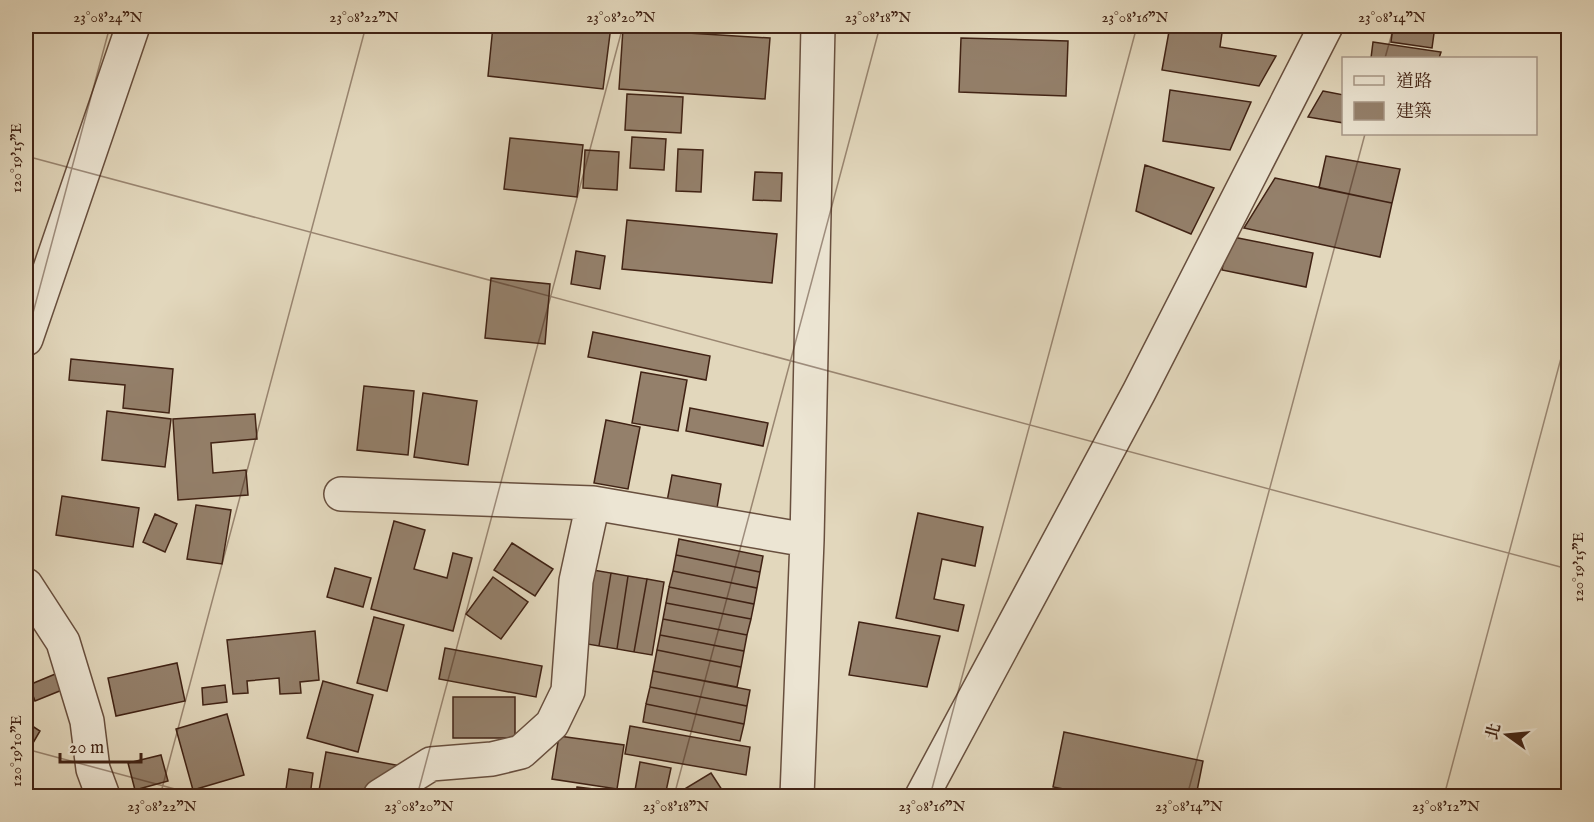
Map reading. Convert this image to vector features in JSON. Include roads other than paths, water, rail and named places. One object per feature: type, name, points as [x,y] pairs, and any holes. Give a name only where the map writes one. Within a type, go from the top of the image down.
[{"type":"street","points":[[26,339],[133,26]]},
{"type":"street","points":[[797,796],[807,540],[818,26]]},
{"type":"street","points":[[922,796],[1139,392],[1326,26]]},
{"type":"street","points":[[341,494],[593,503],[807,540]]},
{"type":"street","points":[[380,796],[430,764],[492,759],[521,752],[552,724],[568,691],[576,581],[593,503]]},
{"type":"street","points":[[26,585],[63,642],[87,721],[93,769],[103,796]]}]
